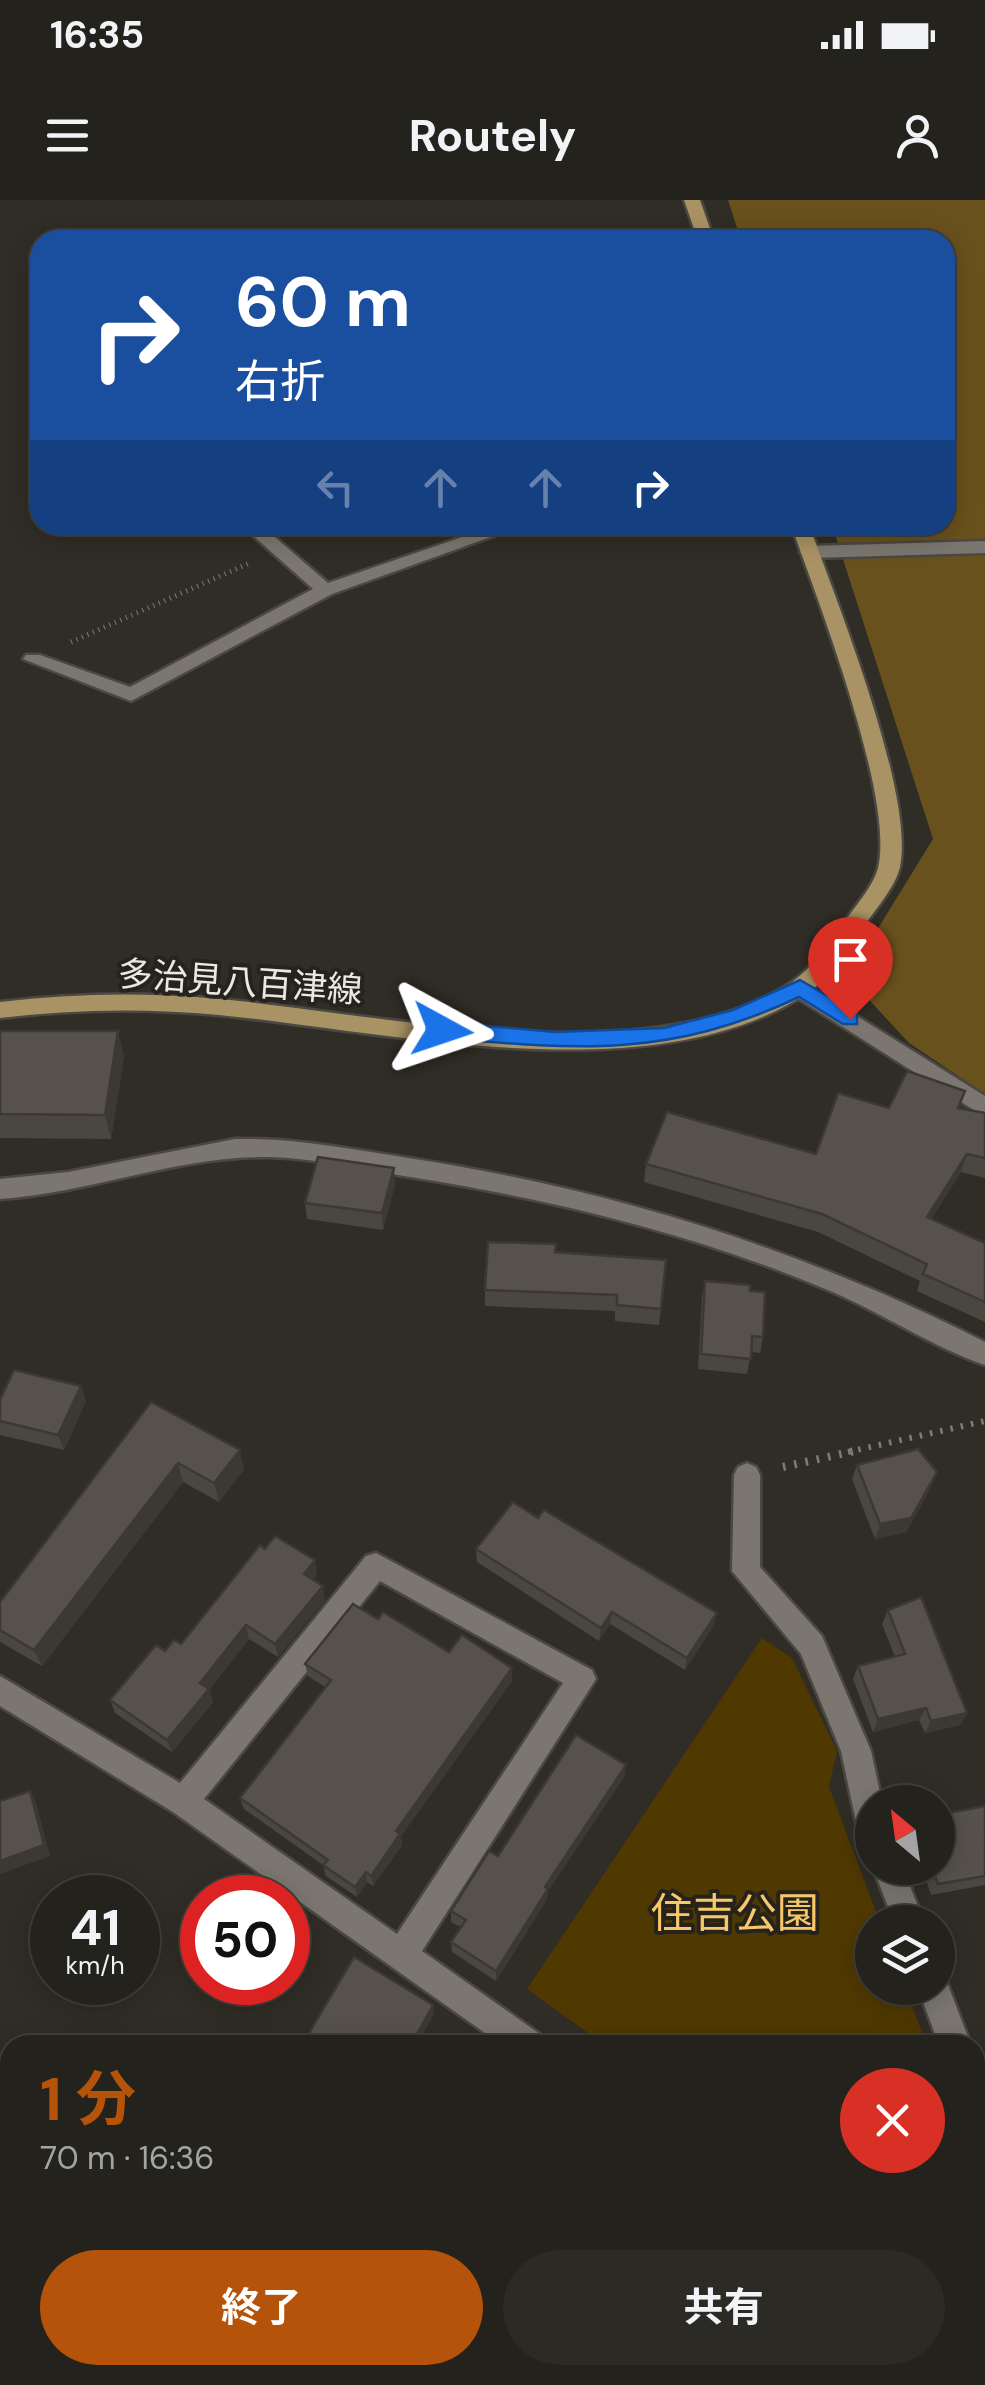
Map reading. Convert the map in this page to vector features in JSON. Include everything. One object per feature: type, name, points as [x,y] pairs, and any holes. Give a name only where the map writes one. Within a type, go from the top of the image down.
[{"type":"main road","points":[[692,200],[702,230]]},
{"type":"main road","name":"多治見八百津線","points":[[0,1010],[40,1004],[214,1007],[555,1040],[664,1036],[738,1016],[800,988],[848,934],[890,866],[886,792],[803,535]]},
{"type":"street","points":[[262,535],[325,590]]},
{"type":"street","points":[[33,659],[131,695],[325,590],[486,535]]},
{"type":"street","points":[[809,552],[985,547]]},
{"type":"street","points":[[800,988],[985,1108]]},
{"type":"street","points":[[0,1189],[69,1185],[188,1154],[268,1148],[435,1170],[613,1205],[790,1260],[985,1354]]},
{"type":"street","points":[[747,1475],[746,1571],[812,1645],[856,1751],[863,1785]]},
{"type":"street","points":[[183,1802],[376,1565],[582,1679],[401,1956]]},
{"type":"street","points":[[0,1690],[183,1802],[515,2035]]},
{"type":"street","points":[[940,2005],[951,2035]]},
{"type":"path","points":[[33,659],[279,550]]},
{"type":"path","points":[[747,1475],[985,1421]]},
{"type":"green space","name":"住吉公園","points":[[762,1638],[792,1658],[837,1751],[829,1787],[855,1856],[855,1885],[866,1885],[874,1905],[855,1905],[855,2005],[912,2005],[923,2035],[591,2035],[527,1989]]},
{"type":"shaded area","points":[[728,200],[985,200],[985,1094],[909,1043],[848,977],[933,839],[835,535],[955,535],[955,230],[738,230]]},
{"type":"building","points":[[0,1031],[118,1031],[105,1115],[0,1114]]},
{"type":"building","points":[[907,1071],[965,1091],[958,1108],[985,1113],[985,1158],[967,1154],[927,1217],[985,1243],[985,1302],[923,1274],[927,1264],[822,1214],[646,1164],[667,1112],[816,1154],[838,1093],[889,1108]]},
{"type":"building","points":[[318,1157],[394,1168],[382,1213],[305,1203]]},
{"type":"building","points":[[488,1242],[556,1244],[555,1252],[666,1260],[661,1309],[617,1305],[617,1295],[485,1290]]},
{"type":"building","points":[[705,1281],[750,1285],[750,1291],[765,1292],[763,1337],[752,1336],[751,1359],[701,1354]]},
{"type":"building","points":[[14,1370],[81,1386],[58,1435],[0,1421],[0,1400]]},
{"type":"building","points":[[151,1402],[240,1450],[214,1483],[178,1463],[34,1650],[0,1630],[0,1602]]},
{"type":"building","points":[[918,1449],[937,1472],[911,1518],[880,1524],[857,1465]]},
{"type":"building","points":[[513,1502],[538,1518],[544,1510],[717,1613],[687,1658],[612,1612],[601,1628],[476,1549]]},
{"type":"building","points":[[275,1536],[315,1560],[304,1574],[323,1586],[275,1644],[246,1625],[200,1683],[209,1689],[167,1740],[110,1700],[156,1645],[165,1651],[174,1640],[181,1644],[260,1545],[265,1549]]},
{"type":"building","points":[[921,1597],[967,1713],[931,1721],[926,1708],[878,1719],[858,1666],[905,1654],[888,1610]]},
{"type":"building","points":[[353,1604],[378,1619],[383,1612],[449,1652],[462,1635],[512,1668],[396,1831],[400,1834],[371,1876],[366,1872],[355,1887],[323,1865],[328,1860],[240,1798],[331,1680],[305,1664]]},
{"type":"building","points":[[576,1735],[626,1765],[545,1887],[548,1889],[496,1971],[451,1942],[466,1920],[451,1911],[489,1851],[498,1856]]},
{"type":"building","points":[[30,1791],[44,1845],[0,1861],[0,1801]]},
{"type":"building","points":[[985,1806],[985,1876],[955,1881],[955,1812]]},
{"type":"building","points":[[354,1957],[433,2005],[417,2035],[308,2035]]},
{"type":"route","points":[[442,1030],[555,1040],[664,1036],[738,1016],[800,988],[850,1019]]}]
